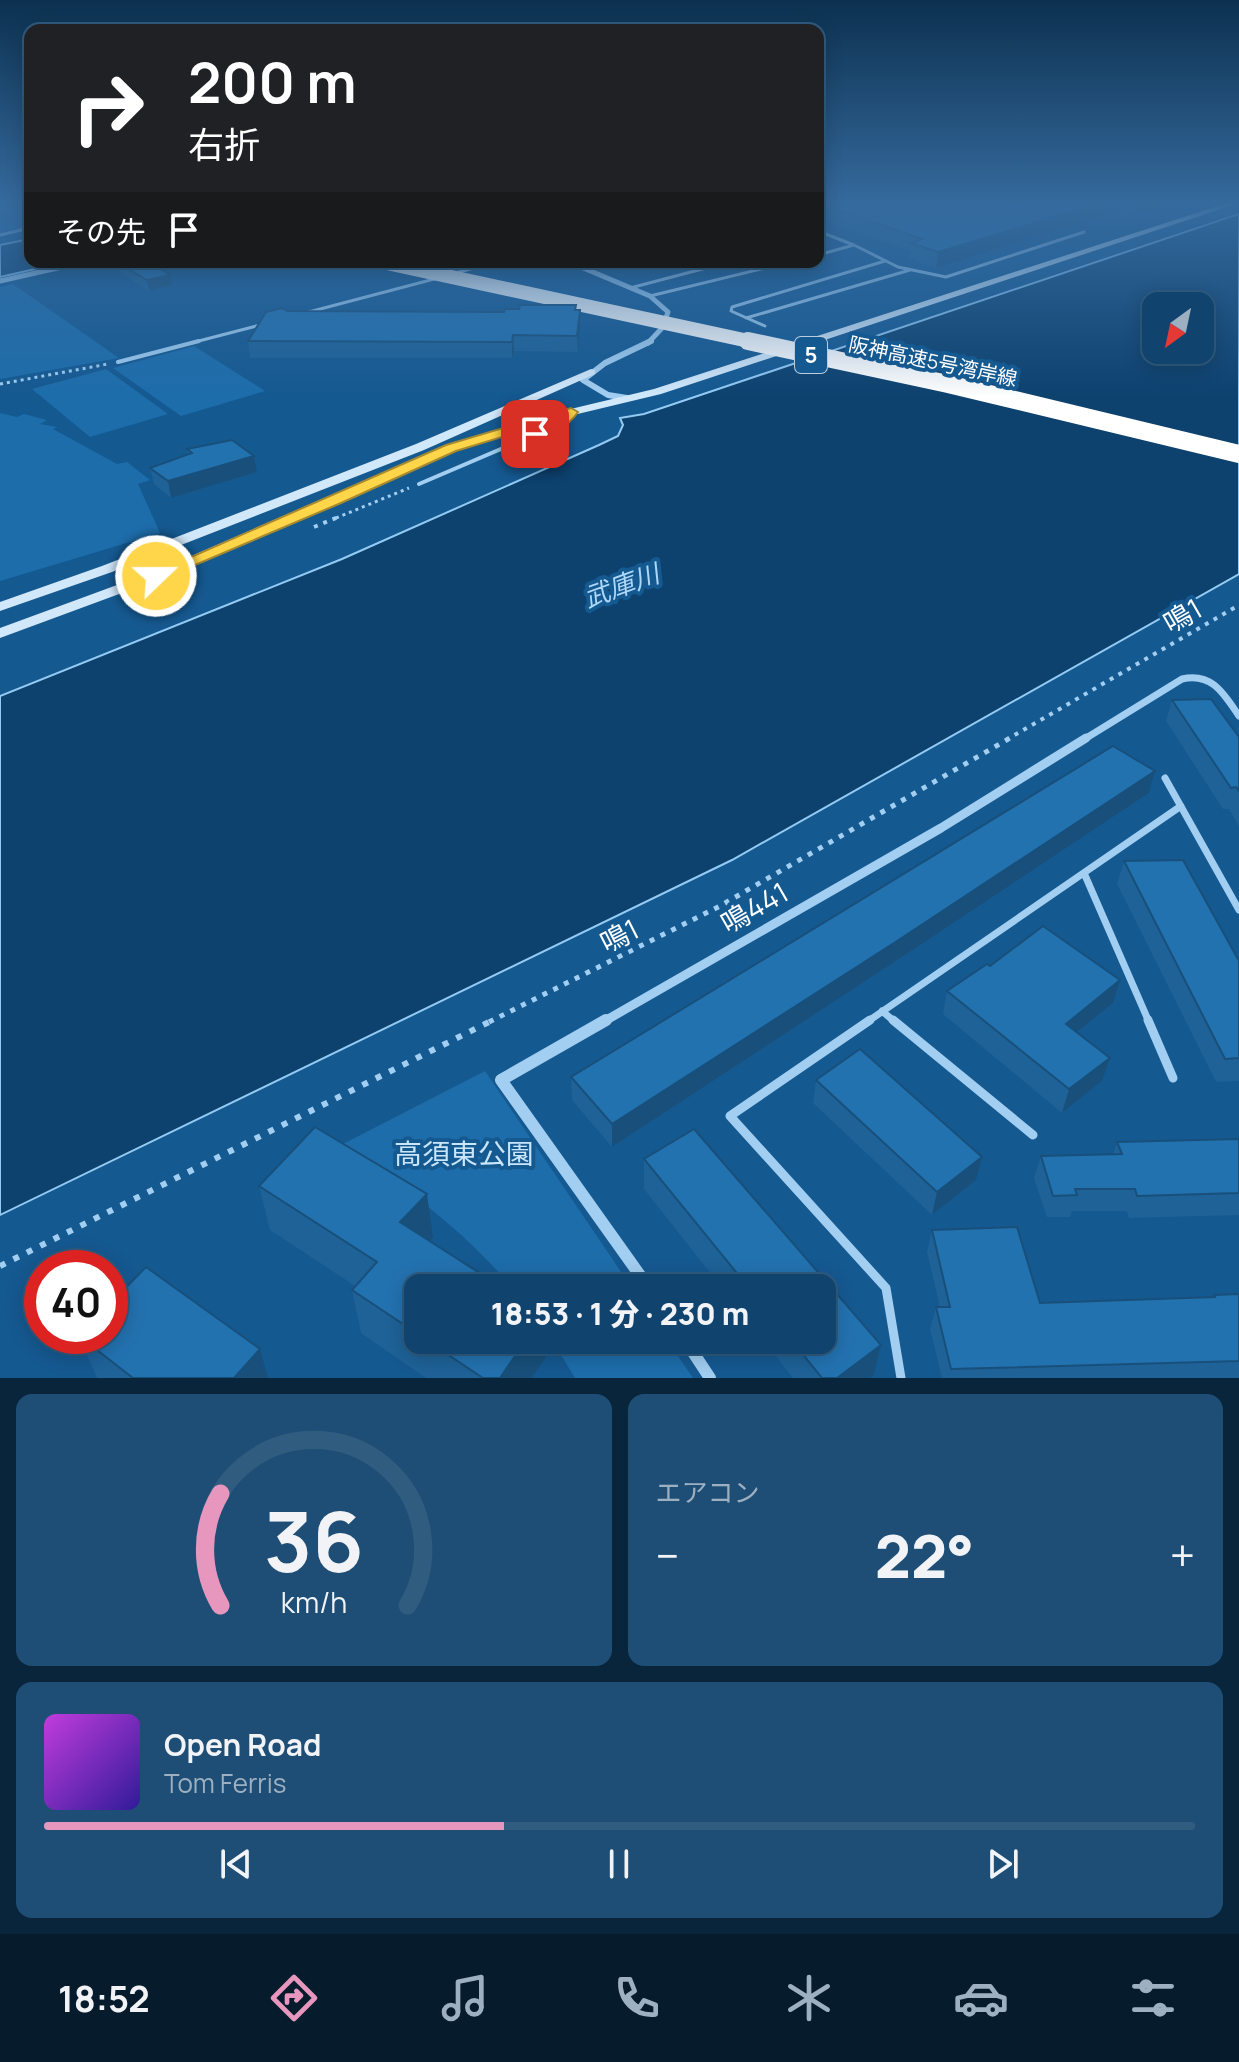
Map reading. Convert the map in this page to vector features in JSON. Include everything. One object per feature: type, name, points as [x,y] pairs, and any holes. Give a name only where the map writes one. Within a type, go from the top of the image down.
[{"type":"highway","name":"阪神高速5号湾岸線","points":[[411,268],[962,387],[1239,454]]},
{"type":"highway","name":"阪神高速5号湾岸線","points":[[462,268],[961,374],[1239,439]]},
{"type":"street","points":[[0,281],[56,268]]},
{"type":"street","points":[[0,607],[122,564],[367,468],[591,372],[642,348],[661,333],[668,312],[650,296],[584,268]]},
{"type":"street","points":[[0,633],[249,538],[451,448],[571,412],[640,397],[1035,268]]},
{"type":"street","points":[[591,372],[583,380],[587,385],[608,395],[640,397]]},
{"type":"street","points":[[0,616],[86,587],[141,581]]},
{"type":"street","name":"鳴441","points":[[639,1274],[501,1080],[941,828],[1182,679],[1194,675],[1209,679],[1221,689],[1239,716]]},
{"type":"street","points":[[694,1354],[710,1378]]},
{"type":"lane","points":[[301,314],[471,268]]},
{"type":"lane","points":[[630,288],[705,268]]},
{"type":"lane","points":[[650,296],[764,268]]},
{"type":"lane","points":[[765,326],[731,311],[732,307],[862,268]]},
{"type":"lane","points":[[905,268],[930,277],[946,277],[973,268]]},
{"type":"lane","points":[[746,318],[910,270]]},
{"type":"lane","points":[[118,362],[270,322]]},
{"type":"lane","points":[[419,484],[564,422],[571,412]]},
{"type":"lane","points":[[1165,778],[1239,910]]},
{"type":"lane","points":[[901,1378],[886,1288],[730,1116],[1181,806]]},
{"type":"lane","points":[[1084,873],[1173,1078]]},
{"type":"lane","points":[[882,1011],[1033,1135]]},
{"type":"path","points":[[0,384],[118,362]]},
{"type":"path","name":"鳴1","points":[[0,1266],[720,906],[1239,605]]},
{"type":"green space","points":[[13,284],[119,358],[0,379],[0,287]]},
{"type":"green space","points":[[194,346],[265,391],[181,416],[113,368]]},
{"type":"green space","points":[[106,369],[168,414],[90,437],[32,389]]},
{"type":"green space","points":[[0,413],[17,417],[24,414],[47,420],[40,424],[57,427],[53,429],[117,464],[127,462],[150,480],[138,484],[160,533],[0,581]]},
{"type":"green space","name":"高須東公園","points":[[485,1071],[623,1274],[500,1274],[454,1228],[343,1144]]},
{"type":"green space","points":[[560,1354],[677,1354],[693,1378],[575,1378]]},
{"type":"water","points":[[0,268],[38,268],[0,277]]},
{"type":"water","name":"武庫川","points":[[1077,268],[1239,268],[1239,574],[732,860],[0,1215],[0,696],[342,559],[618,436],[623,425],[620,418],[644,414]]},
{"type":"building","points":[[127,268],[159,268],[170,275],[147,280]]},
{"type":"building","points":[[520,305],[576,305],[575,310],[580,310],[577,336],[513,335],[512,342],[248,341],[266,312],[282,308],[288,311],[504,312],[505,309],[519,309]]},
{"type":"building","points":[[232,440],[254,456],[168,481],[150,468],[192,453],[187,449]]},
{"type":"building","points":[[1211,699],[1239,737],[1239,791],[1236,787],[1231,788],[1172,700]]},
{"type":"building","points":[[1113,746],[1155,771],[612,1124],[571,1077]]},
{"type":"building","points":[[1183,860],[1239,961],[1239,1058],[1225,1059],[1124,861]]},
{"type":"building","points":[[1043,926],[1120,980],[1066,1024],[1110,1058],[1069,1089],[947,991],[987,964],[990,966]]},
{"type":"building","points":[[860,1049],[982,1157],[937,1192],[816,1080]]},
{"type":"building","points":[[315,1127],[427,1194],[400,1222],[481,1274],[404,1274],[404,1325],[352,1290],[377,1262],[259,1186]]},
{"type":"building","points":[[694,1129],[820,1274],[738,1274],[644,1159]]},
{"type":"building","points":[[1239,1139],[1239,1193],[1137,1196],[1135,1189],[1075,1189],[1077,1195],[1053,1196],[1041,1156],[1122,1154],[1117,1142]]},
{"type":"building","points":[[1017,1227],[1040,1303],[1239,1294],[1239,1361],[951,1369],[936,1307],[950,1307],[932,1230]]},
{"type":"building","points":[[146,1267],[260,1349],[234,1378],[133,1378],[102,1354],[128,1354],[128,1286]]},
{"type":"building","points":[[836,1293],[881,1345],[837,1378],[822,1378],[802,1354],[836,1354]]},
{"type":"building","points":[[447,1354],[516,1354],[500,1378],[483,1378]]},
{"type":"route","points":[[156,576],[365,488],[408,465],[451,448],[509,428],[571,412],[564,422],[535,434]]}]
